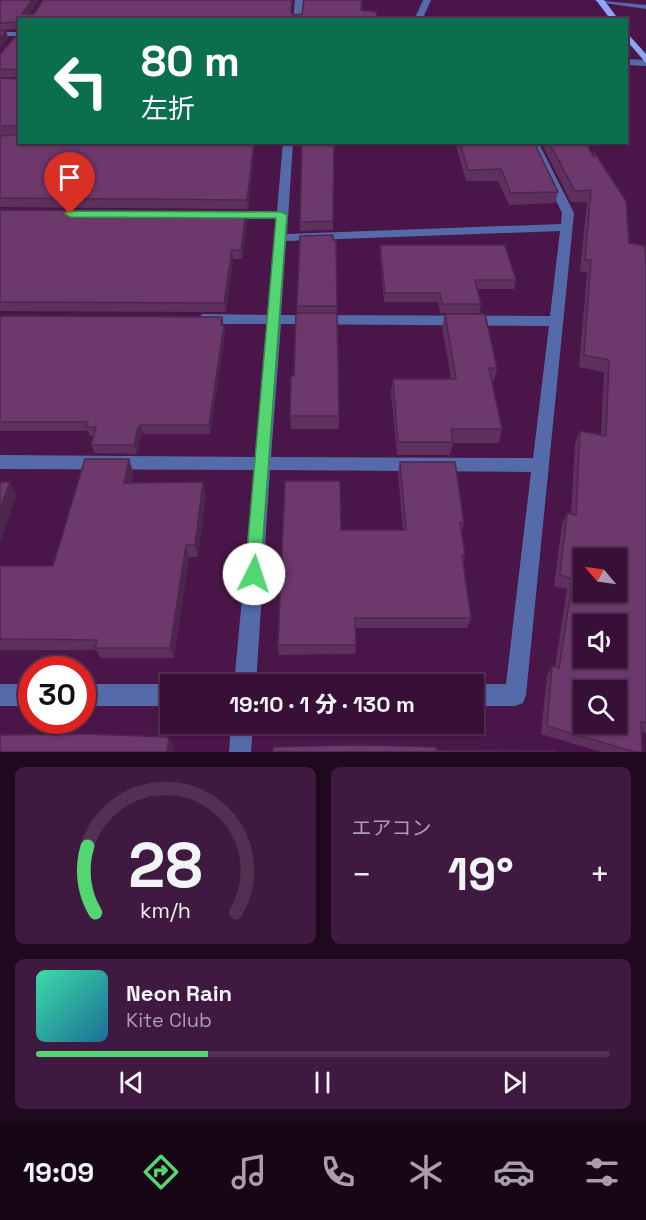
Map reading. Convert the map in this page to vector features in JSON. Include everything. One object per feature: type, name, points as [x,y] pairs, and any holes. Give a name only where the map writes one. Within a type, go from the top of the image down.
[{"type":"main road","points":[[600,0],[614,18]]},
{"type":"main road","points":[[628,36],[646,61]]},
{"type":"street","points":[[297,18],[299,0]]},
{"type":"street","points":[[419,18],[427,0]]},
{"type":"street","points":[[600,0],[646,8]]},
{"type":"street","points":[[0,34],[18,34]]},
{"type":"street","points":[[12,42],[18,35]]},
{"type":"street","points":[[628,62],[646,61]]},
{"type":"street","points":[[246,674],[288,144]]},
{"type":"street","points":[[484,695],[515,694],[568,213],[535,144]]},
{"type":"street","points":[[212,214],[282,215]]},
{"type":"street","points":[[280,238],[565,227]]},
{"type":"street","points":[[190,319],[555,321]]},
{"type":"street","points":[[0,462],[540,465]]},
{"type":"street","points":[[0,695],[18,695]]},
{"type":"street","points":[[96,695],[160,695]]},
{"type":"street","points":[[240,752],[241,734]]},
{"type":"building","points":[[0,0],[32,0],[22,14],[34,14],[43,0],[292,0],[293,15],[302,14],[304,0],[362,0],[361,10],[376,12],[377,18],[18,18],[18,22],[0,23]]},
{"type":"building","points":[[0,30],[6,31],[0,38]]},
{"type":"building","points":[[18,34],[18,70],[0,69],[0,54]]},
{"type":"building","points":[[18,74],[18,127],[0,126],[0,78],[17,79]]},
{"type":"building","points":[[18,134],[18,144],[254,144],[247,200],[0,198],[0,136]]},
{"type":"building","points":[[302,144],[334,144],[333,221],[300,222]]},
{"type":"building","points":[[461,144],[535,144],[558,192],[511,193],[501,169],[468,170]]},
{"type":"building","points":[[550,144],[587,144],[594,158],[594,152],[626,201],[629,243],[645,246],[646,723],[641,722],[642,752],[574,734],[627,734],[627,680],[573,680],[573,734],[547,726],[552,666],[559,668],[573,579],[560,575],[567,513],[576,515],[580,431],[606,436],[609,360],[584,355],[591,260],[585,260],[591,190],[575,191]]},
{"type":"building","points":[[0,210],[246,211],[241,250],[232,250],[224,303],[0,302]]},
{"type":"building","points":[[333,235],[333,240],[336,240],[337,306],[297,306],[300,236]]},
{"type":"building","points":[[380,245],[505,245],[516,280],[475,280],[481,304],[442,304],[440,293],[385,293]]},
{"type":"building","points":[[296,313],[337,313],[339,416],[290,416]]},
{"type":"building","points":[[445,314],[485,314],[497,368],[489,368],[502,429],[451,429],[453,442],[398,442],[393,379],[456,379]]},
{"type":"building","points":[[0,316],[222,317],[221,325],[224,325],[209,425],[141,425],[138,427],[134,445],[91,445],[96,427],[86,427],[88,422],[0,422]]},
{"type":"building","points":[[85,459],[129,459],[124,483],[203,482],[195,545],[186,545],[170,648],[95,648],[97,640],[0,639],[0,566],[53,566]]},
{"type":"building","points":[[400,462],[455,462],[464,523],[460,522],[465,555],[462,555],[471,618],[355,618],[356,645],[278,645],[285,481],[340,481],[341,530],[406,530]]},
{"type":"building","points":[[0,482],[10,482],[0,509]]},
{"type":"building","points":[[84,734],[169,737],[167,752],[0,752],[0,735]]},
{"type":"building","points":[[359,745],[436,747],[436,750],[556,752],[273,752],[273,747]]},
{"type":"route","points":[[70,214],[282,215],[254,574]]}]
